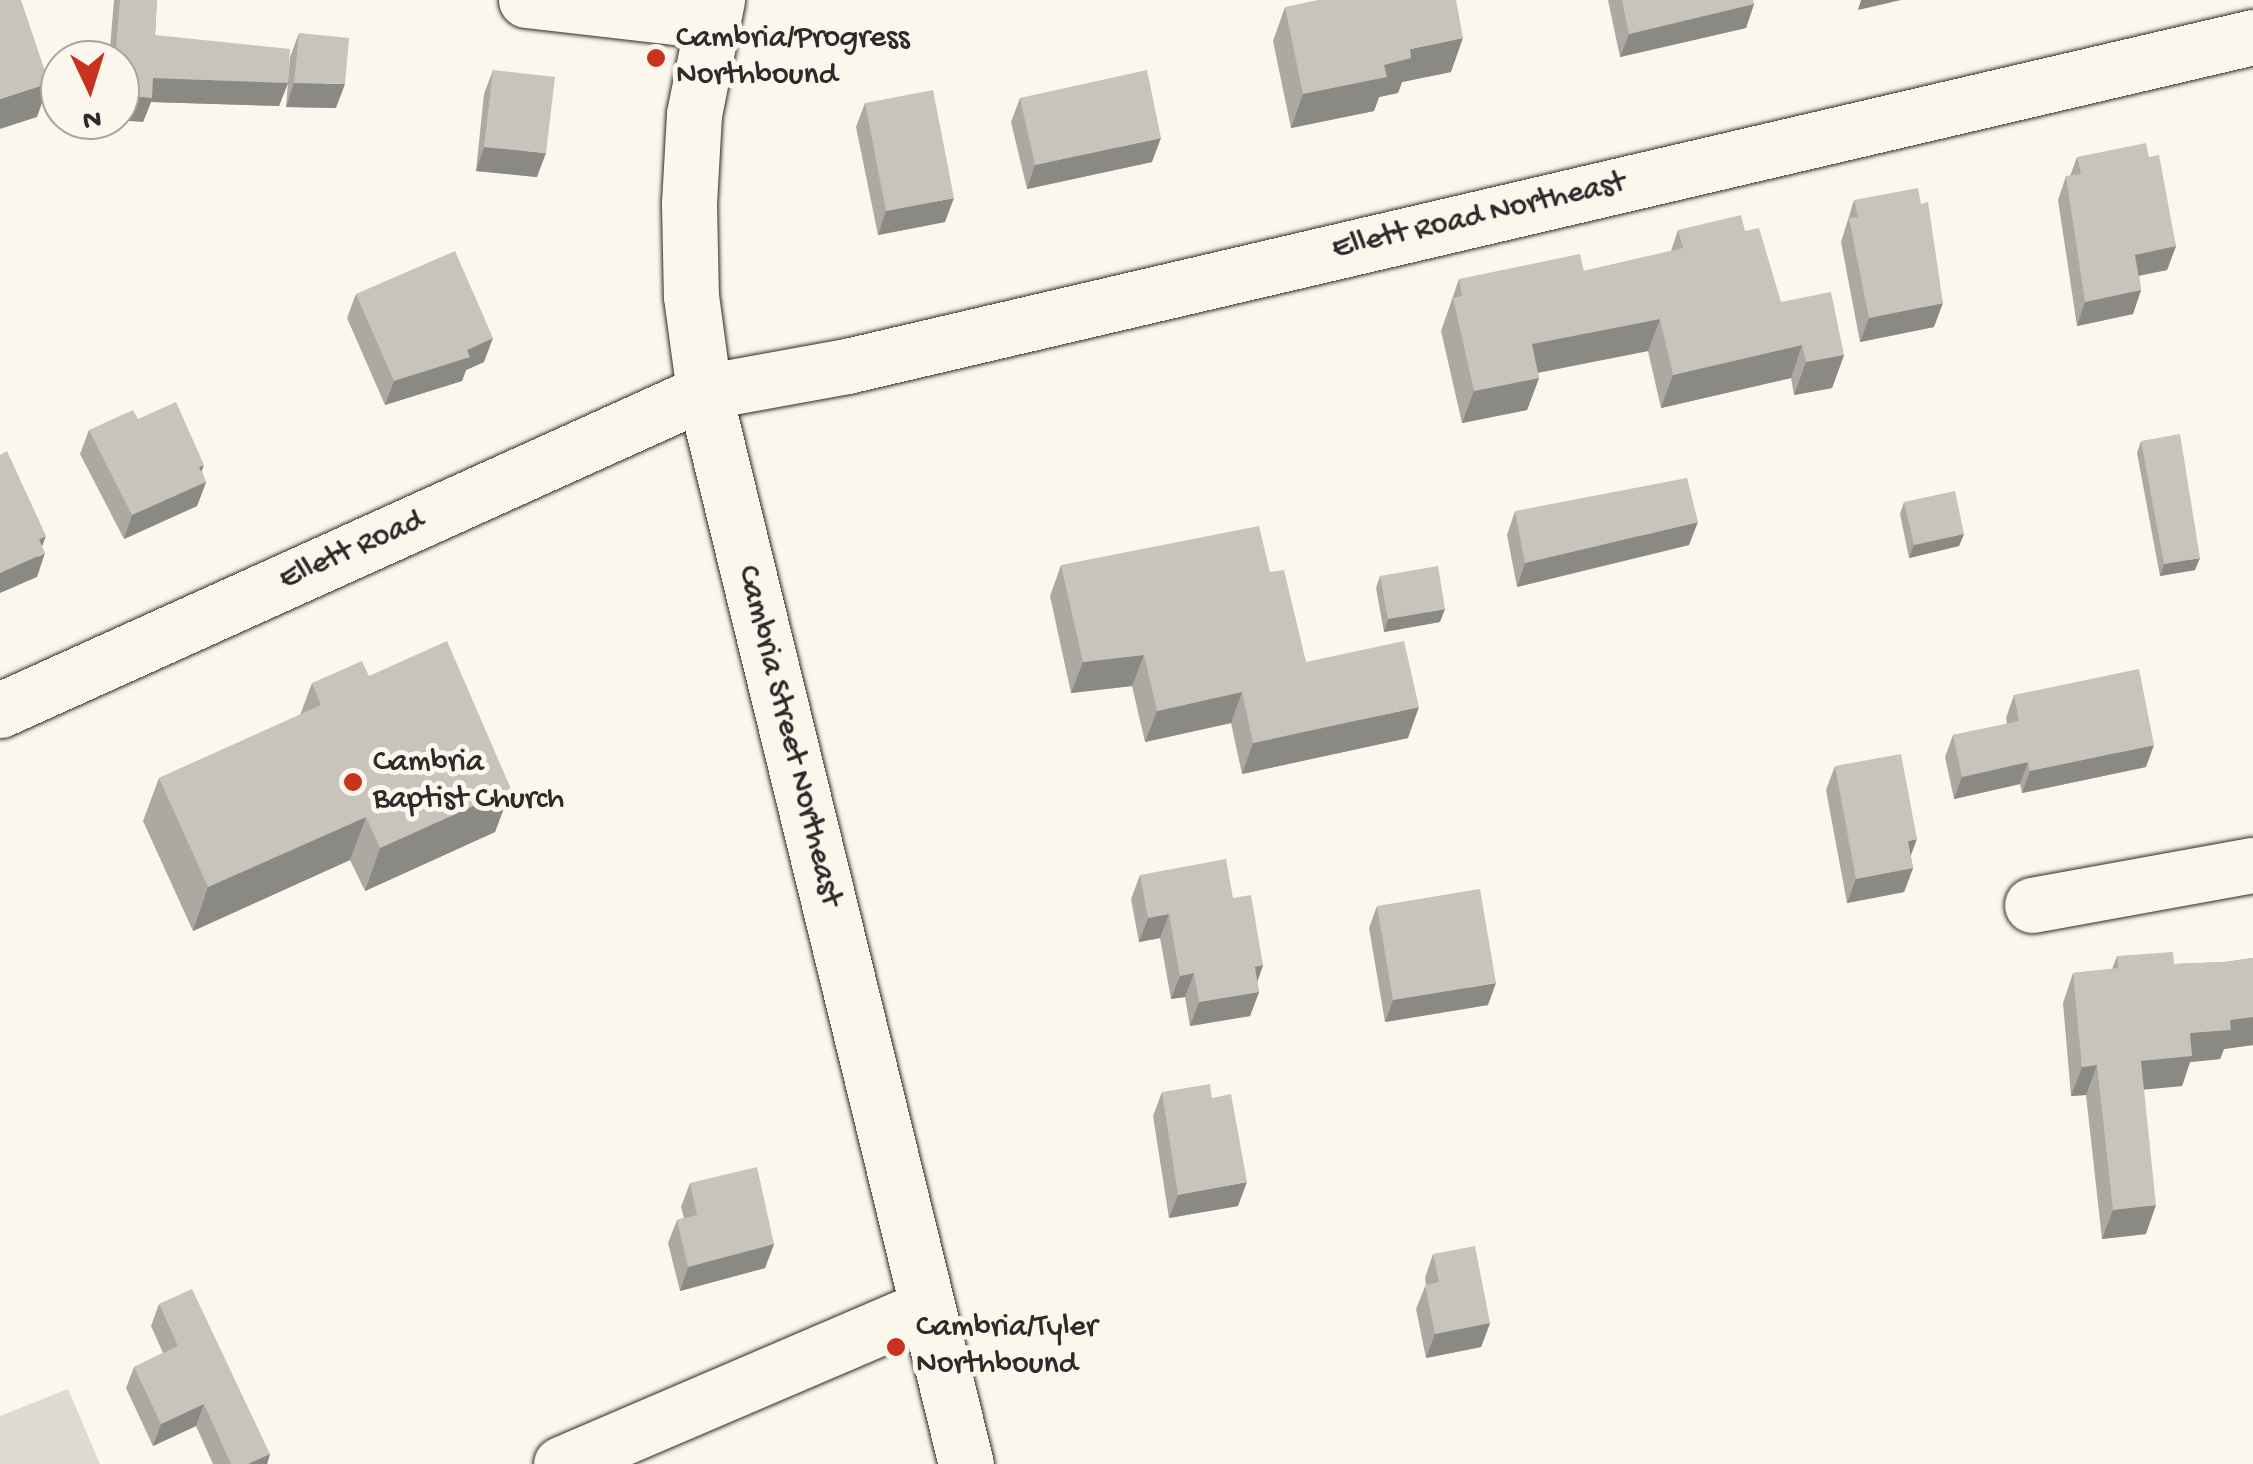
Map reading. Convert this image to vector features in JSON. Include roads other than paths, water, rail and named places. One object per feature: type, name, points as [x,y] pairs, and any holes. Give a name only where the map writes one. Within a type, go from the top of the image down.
[{"type":"street","points":[[526,0],[713,10]]},
{"type":"street","name":"Cambria Street Northeast","points":[[713,10],[694,114],[689,204],[690,296],[704,392],[966,1464]]},
{"type":"street","name":"Ellett Road Northeast","points":[[704,392],[847,366],[2253,37]]},
{"type":"street","name":"Ellett Road","points":[[0,710],[704,392]]},
{"type":"street","points":[[2032,905],[2253,865]]},
{"type":"street","points":[[561,1464],[927,1306]]},
{"type":"place","name":"Cambria/Progress Northbound","points":[[656,58]]},
{"type":"place","name":"Cambria Baptist Church","points":[[353,782]]},
{"type":"place","name":"Cambria/Tyler Northbound","points":[[896,1347]]}]
